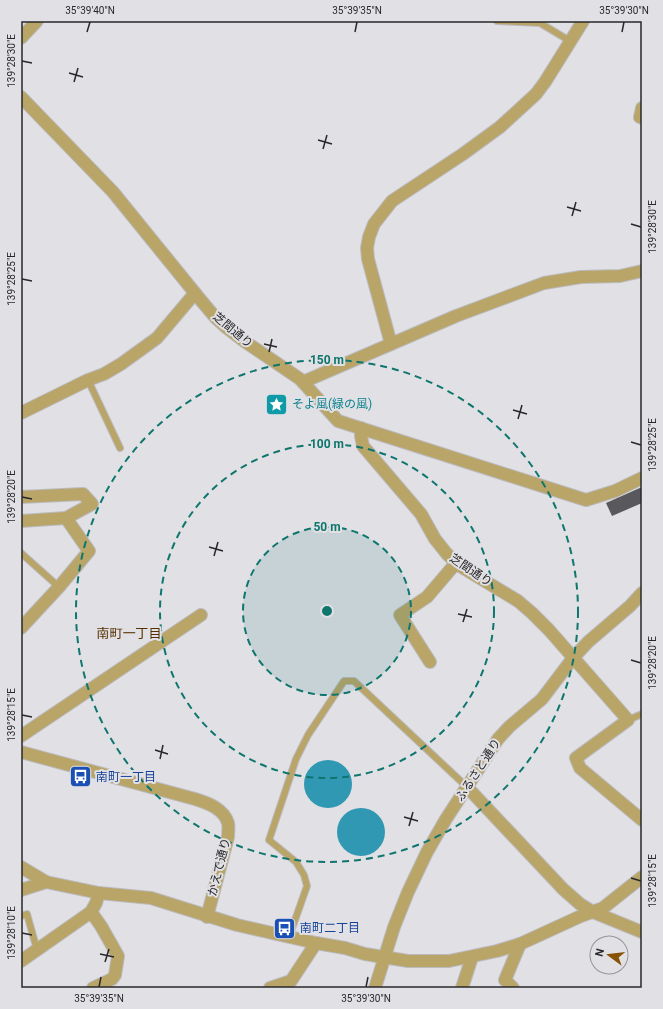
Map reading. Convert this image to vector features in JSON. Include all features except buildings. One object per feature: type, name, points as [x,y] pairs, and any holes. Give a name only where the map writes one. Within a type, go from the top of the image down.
[{"type":"street","points":[[21,38],[37,21]]},
{"type":"street","points":[[391,344],[368,259],[368,237],[374,224],[392,201],[463,154],[500,127],[536,94],[583,21]]},
{"type":"street","name":"芝間通り","points":[[21,97],[113,192],[195,293],[227,328],[303,382],[338,421],[361,428],[363,446],[421,514],[435,539],[447,554],[456,563],[518,601],[549,630],[628,720]]},
{"type":"street","points":[[642,108],[640,117],[642,118]]},
{"type":"street","points":[[303,382],[456,316],[544,283],[581,277],[620,276],[642,271]]},
{"type":"street","points":[[21,413],[115,368],[157,338],[195,293]]},
{"type":"street","points":[[361,428],[586,500],[615,491],[642,478]]},
{"type":"street","points":[[21,497],[83,494],[92,504],[66,518],[21,521]]},
{"type":"street","points":[[21,628],[59,587],[89,551],[66,518]]},
{"type":"street","points":[[430,662],[400,615],[427,597],[456,563]]},
{"type":"street","name":"ふるさと通り","points":[[375,988],[394,927],[417,872],[446,819],[498,739],[509,726],[542,699],[573,658],[588,642],[630,606],[642,593]]},
{"type":"street","points":[[21,736],[201,615]]},
{"type":"street","points":[[628,720],[576,758],[580,768],[642,820]]},
{"type":"street","name":"かえで通り","points":[[21,752],[195,799],[211,805],[221,812],[228,823],[228,837],[207,917]]},
{"type":"street","points":[[467,787],[562,889],[580,904],[593,912],[642,932]]},
{"type":"street","points":[[21,867],[46,882],[99,893],[150,898],[207,917],[237,925],[385,958],[408,961],[449,961],[472,957],[520,944],[603,908],[642,877]]},
{"type":"street","points":[[21,890],[46,882]]},
{"type":"street","points":[[21,961],[91,912],[99,893]]},
{"type":"street","points":[[91,912],[118,956],[115,975],[112,979],[93,988]]},
{"type":"street","points":[[270,988],[291,981],[316,943]]},
{"type":"street","points":[[513,988],[505,980],[520,944]]},
{"type":"street","points":[[462,988],[472,957]]},
{"type":"lane","points":[[497,22],[540,23],[570,41]]},
{"type":"lane","points":[[88,380],[120,448]]},
{"type":"lane","points":[[21,552],[59,587]]},
{"type":"lane","points":[[289,937],[307,886],[304,875],[296,862],[270,840],[296,760],[308,735],[344,681],[354,681],[467,787]]},
{"type":"lane","points":[[628,720],[642,714]]},
{"type":"lane","points":[[21,916],[27,914],[37,950]]},
{"type":"water","points":[[328,760],[337,762],[345,767],[350,775],[352,784],[350,793],[345,801],[337,806],[328,808],[319,806],[311,801],[306,793],[304,784],[306,775],[311,767],[319,762]]},
{"type":"water","points":[[356,808],[366,808],[378,815],[385,827],[385,837],[378,849],[366,856],[356,856],[348,852],[341,845],[337,837],[337,827],[341,819],[348,812]]},
{"type":"place","name":"そよ風(緑の風)","points":[[277,404]]},
{"type":"place","name":"南町一丁目","points":[[81,777]]},
{"type":"place","name":"南町二丁目","points":[[284,928]]},
{"type":"district","name":"南町一丁目","points":[[129,633]]}]
